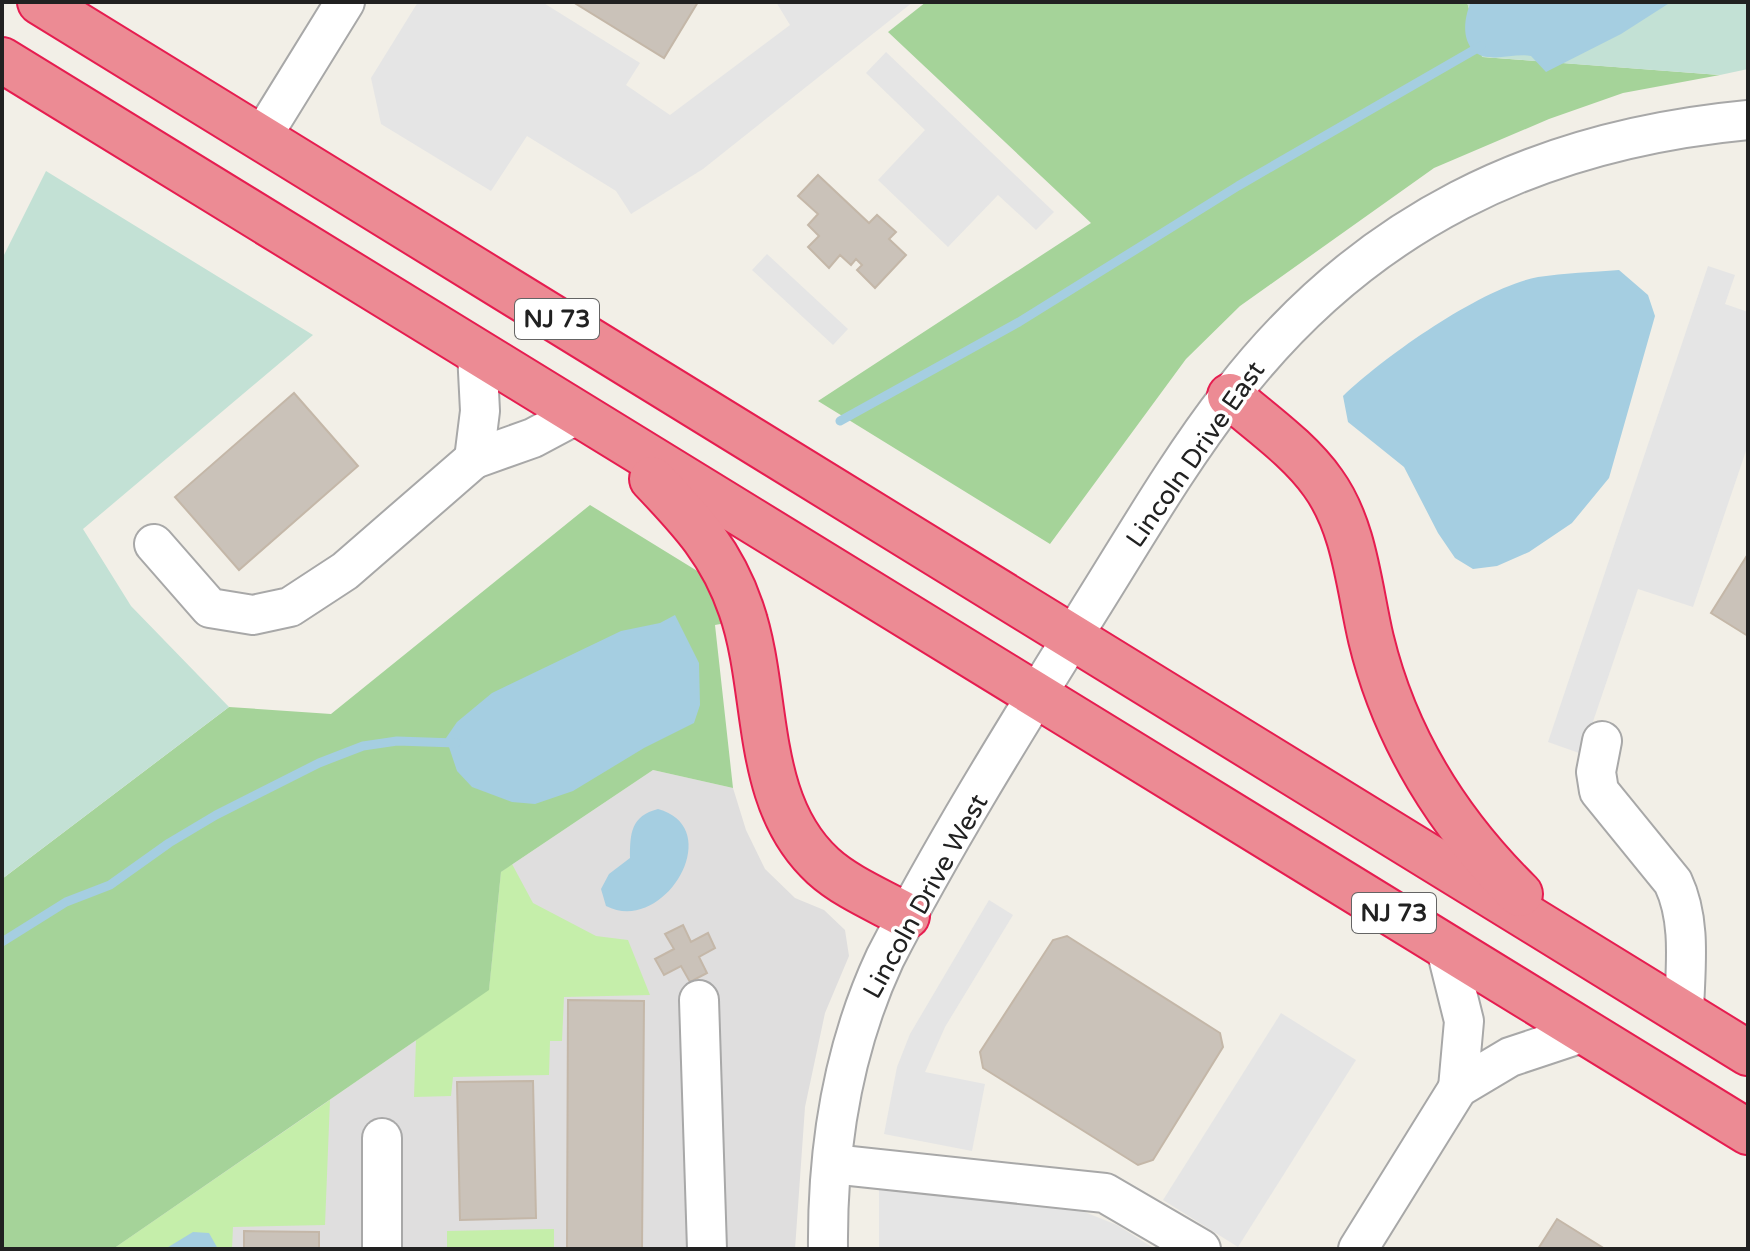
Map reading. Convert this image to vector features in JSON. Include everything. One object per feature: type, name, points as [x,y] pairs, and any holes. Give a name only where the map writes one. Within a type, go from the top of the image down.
[{"type":"highway","name":"NJ 73","points":[[40,2],[1748,1053]]},
{"type":"highway","name":"NJ 73","points":[[2,60],[1748,1132]]},
{"type":"highway","points":[[1230,396],[1301,457],[1323,483],[1341,513],[1372,643],[1392,703],[1418,763],[1451,817],[1492,867],[1538,913],[1588,953]]},
{"type":"highway","points":[[594,424],[698,527],[722,565],[741,609],[753,652],[773,779],[808,849],[836,875],[907,916]]},
{"type":"street","points":[[261,138],[345,2]]},
{"type":"street","name":"Lincoln Drive East","points":[[1037,697],[1230,396],[1320,296],[1367,258],[1460,199],[1517,171],[1635,135],[1748,120]]},
{"type":"street","points":[[474,459],[480,411],[477,352]]},
{"type":"street","points":[[154,544],[210,608],[253,615],[290,607],[345,571],[474,459],[533,438],[594,424]]},
{"type":"street","name":"Lincoln Drive West","points":[[828,1249],[832,1164],[841,1100],[860,1020],[907,916],[1037,697]]},
{"type":"street","points":[[1602,741],[1596,772],[1599,791],[1673,882],[1681,899],[1685,916],[1684,1013]]},
{"type":"street","points":[[1358,1249],[1458,1088],[1464,1021],[1445,945]]},
{"type":"street","points":[[699,1000],[707,1249]]},
{"type":"street","points":[[1458,1088],[1510,1057],[1585,1032]]},
{"type":"street","points":[[382,1138],[382,1249]]},
{"type":"street","points":[[832,1164],[1105,1193],[1201,1249]]},
{"type":"shaded area","points":[[418,2],[542,2],[640,63],[626,85],[670,115],[790,25],[776,2],[913,2],[703,169],[631,214],[616,191],[527,136],[491,191],[381,124],[371,78]]},
{"type":"shaded area","points":[[886,52],[1054,212],[1036,230],[998,195],[948,247],[878,180],[925,130],[866,73]]},
{"type":"shaded area","points":[[767,254],[848,329],[833,345],[752,270]]},
{"type":"shaded area","points":[[1708,266],[1735,275],[1725,304],[1748,312],[1748,445],[1693,607],[1638,589],[1582,754],[1548,742]]},
{"type":"shaded area","points":[[653,770],[733,788],[746,830],[765,869],[795,898],[824,910],[845,930],[849,956],[825,1013],[805,1107],[795,1249],[113,1249],[489,990],[501,872]]},
{"type":"shaded area","points":[[989,900],[1013,915],[945,1027],[925,1072],[985,1084],[972,1151],[884,1134],[897,1067],[910,1034]]},
{"type":"shaded area","points":[[1281,1013],[1356,1060],[1238,1247],[1163,1200]]},
{"type":"shaded area","points":[[879,1185],[1067,1205],[1117,1225],[1155,1249],[879,1249]]},
{"type":"green space","points":[[926,2],[1467,2],[1483,57],[1720,75],[1623,93],[1549,119],[1434,168],[1240,306],[1186,359],[1050,544],[818,401],[1091,223],[888,32]]},
{"type":"green space","points":[[1467,2],[1748,2],[1748,69],[1720,75],[1482,57]]},
{"type":"green space","points":[[46,171],[313,335],[83,529],[131,606],[229,707],[2,879],[2,259]]},
{"type":"green space","points":[[590,505],[769,615],[715,625],[733,788],[653,770],[501,872],[489,990],[113,1249],[2,1249],[2,879],[229,707],[331,714]]},
{"type":"green space","points":[[512,864],[533,903],[596,936],[628,940],[650,995],[564,997],[562,1041],[550,1041],[549,1075],[453,1077],[451,1096],[414,1097],[416,1040],[489,989],[501,872]]},
{"type":"green space","points":[[330,1100],[325,1225],[233,1227],[232,1249],[113,1249]]},
{"type":"green space","points":[[554,1229],[554,1249],[447,1249],[447,1231]]},
{"type":"water","points":[[1471,2],[1671,2],[1621,34],[1546,72],[1531,56],[1486,57],[1472,49],[1465,31]]},
{"type":"water","points":[[1619,270],[1648,295],[1655,316],[1609,478],[1572,523],[1529,552],[1497,566],[1473,569],[1455,558],[1438,533],[1404,467],[1348,422],[1343,396],[1408,344],[1489,295],[1538,277]]},
{"type":"water","points":[[675,615],[699,663],[700,705],[694,723],[644,748],[573,791],[535,804],[512,802],[472,787],[457,771],[446,738],[457,722],[492,693],[621,631],[660,623]]},
{"type":"water","points":[[658,809],[678,820],[688,836],[688,856],[680,876],[666,894],[648,906],[628,911],[606,906],[601,889],[609,874],[630,858],[637,821]]},
{"type":"water","points":[[193,1232],[209,1233],[218,1249],[165,1249]]},
{"type":"building","points":[[573,2],[698,2],[664,58]]},
{"type":"building","points":[[818,175],[869,223],[877,215],[896,232],[889,239],[906,255],[875,288],[857,270],[862,265],[856,259],[851,265],[840,255],[829,268],[808,247],[819,236],[808,225],[818,214],[798,196]]},
{"type":"building","points":[[294,393],[358,466],[239,570],[175,497]]},
{"type":"building","points":[[1748,554],[1748,636],[1711,613]]},
{"type":"building","points":[[683,925],[691,942],[708,933],[715,948],[699,957],[707,973],[690,982],[681,966],[664,975],[655,959],[674,949],[665,934]]},
{"type":"building","points":[[1067,936],[1220,1033],[1223,1047],[1153,1160],[1138,1165],[983,1068],[980,1052],[1053,940]]},
{"type":"building","points":[[568,1000],[644,1001],[642,1249],[567,1249]]},
{"type":"building","points":[[533,1081],[536,1218],[460,1220],[457,1082]]},
{"type":"building","points":[[1557,1219],[1605,1249],[1538,1249]]},
{"type":"building","points":[[244,1231],[319,1232],[319,1249],[244,1249]]},
{"type":"waterway","points":[[840,421],[1019,322],[1238,186],[1481,46]]},
{"type":"waterway","points":[[2,942],[66,902],[110,885],[169,843],[216,815],[319,763],[363,746],[397,741],[456,743]]}]
